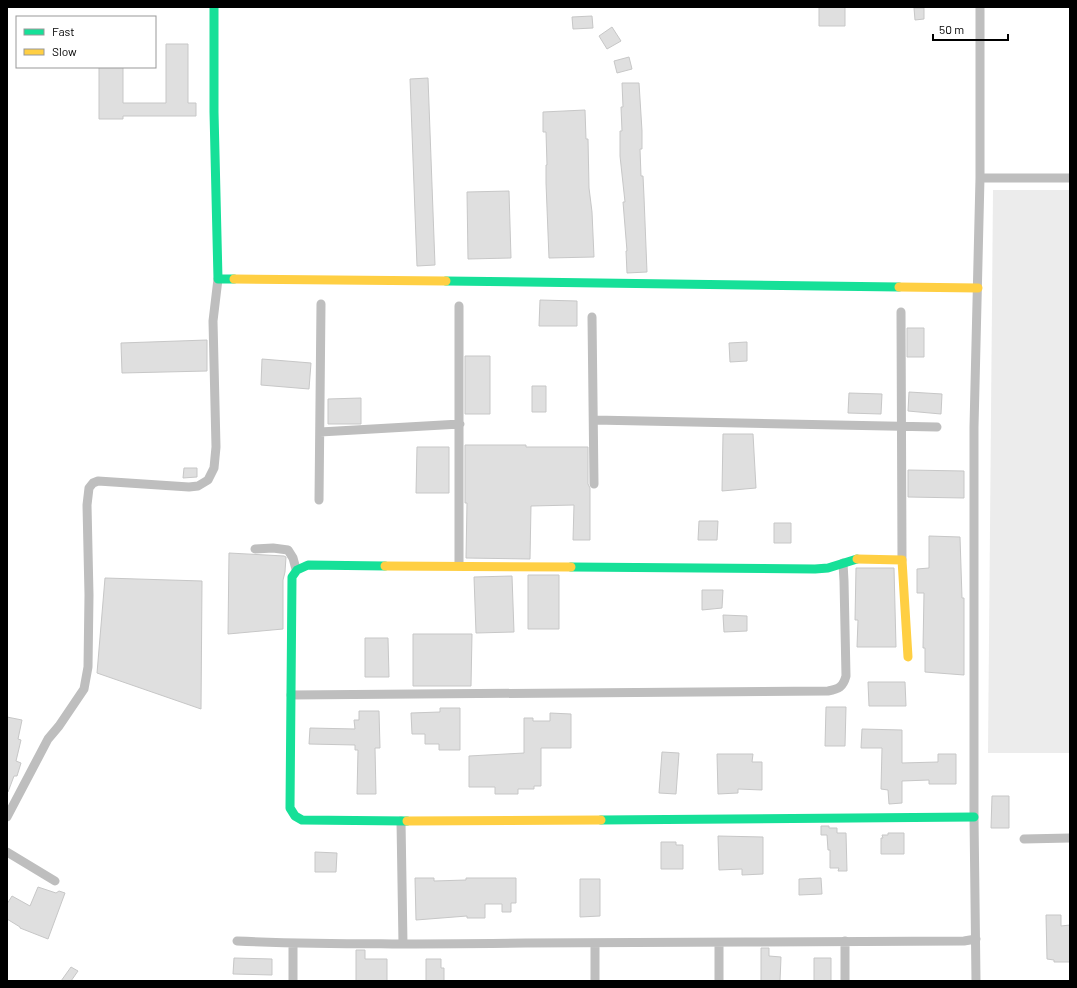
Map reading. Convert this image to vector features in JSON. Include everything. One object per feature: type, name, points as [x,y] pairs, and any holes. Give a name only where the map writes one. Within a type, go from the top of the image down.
[{"type":"street","points":[[7,817],[48,739],[84,689],[87,679],[90,596],[87,505],[88,488],[93,483],[98,481],[198,486],[208,480],[214,468],[216,447],[212,321],[218,279],[214,112],[214,7]]},
{"type":"street","points":[[976,981],[974,817],[974,427],[980,178],[980,7]]},
{"type":"street","points":[[980,178],[1070,178]]},
{"type":"street","points":[[218,279],[978,288]]},
{"type":"street","points":[[320,500],[321,304]]},
{"type":"street","points":[[459,306],[459,566]]},
{"type":"street","points":[[901,312],[902,560],[908,657]]},
{"type":"street","points":[[592,317],[594,484]]},
{"type":"street","points":[[594,420],[937,427]]},
{"type":"street","points":[[320,432],[460,424]]},
{"type":"street","points":[[255,549],[273,548],[288,550],[293,558],[296,569]]},
{"type":"street","points":[[902,560],[858,559],[828,568],[301,566],[292,574],[291,580],[290,808],[294,816],[302,820],[401,821],[974,817]]},
{"type":"street","points":[[291,695],[828,691],[838,689],[844,685],[846,676],[844,581],[842,563]]},
{"type":"street","points":[[401,821],[403,944]]},
{"type":"street","points":[[1024,839],[1070,838]]},
{"type":"street","points":[[7,852],[54,881]]},
{"type":"street","points":[[237,941],[293,944],[403,944],[964,941],[976,939]]},
{"type":"street","points":[[845,941],[845,981]]},
{"type":"street","points":[[595,943],[595,981]]},
{"type":"street","points":[[719,943],[719,981]]},
{"type":"street","points":[[293,944],[293,981]]},
{"type":"shaded area","points":[[993,190],[1070,190],[1070,753],[988,753]]},
{"type":"building","points":[[819,7],[845,7],[845,26],[819,26]]},
{"type":"building","points":[[914,8],[924,8],[924,19],[915,20]]},
{"type":"building","points":[[592,16],[593,28],[573,29],[572,17]]},
{"type":"building","points":[[612,27],[621,41],[607,49],[599,36]]},
{"type":"building","points":[[166,44],[188,44],[188,103],[196,103],[196,116],[123,116],[123,119],[99,119],[99,68],[123,68],[123,103],[166,103]]},
{"type":"building","points":[[629,57],[632,69],[617,73],[614,61]]},
{"type":"building","points":[[428,78],[435,265],[417,266],[410,79]]},
{"type":"building","points":[[622,83],[639,83],[642,131],[642,149],[640,149],[641,176],[643,176],[647,272],[627,273],[627,251],[623,202],[625,202],[620,156],[620,131],[622,131],[621,107],[623,107]]},
{"type":"building","points":[[585,110],[586,139],[588,139],[589,188],[592,212],[594,257],[549,258],[546,183],[546,132],[543,132],[543,112]]},
{"type":"building","points":[[509,191],[511,258],[468,259],[467,192]]},
{"type":"building","points":[[540,300],[577,301],[577,326],[539,326]]},
{"type":"building","points":[[907,328],[924,328],[924,357],[907,357]]},
{"type":"building","points":[[207,340],[207,371],[122,373],[121,343]]},
{"type":"building","points":[[747,342],[747,361],[730,362],[729,343]]},
{"type":"building","points":[[465,356],[490,356],[490,414],[465,414]]},
{"type":"building","points":[[262,359],[311,363],[309,389],[261,385]]},
{"type":"building","points":[[532,386],[546,386],[546,412],[532,412]]},
{"type":"building","points":[[909,392],[942,394],[941,414],[908,411]]},
{"type":"building","points":[[849,393],[882,394],[881,414],[848,413]]},
{"type":"building","points":[[361,398],[361,424],[328,424],[328,399]]},
{"type":"building","points":[[723,434],[753,434],[756,488],[722,491]]},
{"type":"building","points":[[465,445],[588,447],[590,540],[573,540],[574,505],[531,506],[530,559],[466,558],[467,503],[465,503]]},
{"type":"building","points":[[417,447],[449,447],[449,493],[416,493]]},
{"type":"building","points":[[184,468],[197,468],[197,477],[183,478]]},
{"type":"building","points":[[908,470],[964,471],[964,498],[908,497]]},
{"type":"building","points":[[699,521],[718,521],[717,540],[698,540]]},
{"type":"building","points":[[774,523],[791,523],[791,543],[774,543]]},
{"type":"building","points":[[929,536],[960,537],[962,598],[964,598],[964,675],[925,672],[925,648],[923,648],[924,593],[917,593],[917,569],[929,568]]},
{"type":"building","points":[[229,553],[286,557],[283,580],[283,629],[228,634]]},
{"type":"building","points":[[856,568],[894,568],[896,647],[857,647],[858,620],[855,620]]},
{"type":"building","points":[[528,575],[559,575],[559,629],[528,629]]},
{"type":"building","points":[[512,576],[514,632],[476,633],[474,577]]},
{"type":"building","points":[[105,578],[202,581],[201,709],[97,673]]},
{"type":"building","points":[[702,590],[723,590],[722,608],[702,610]]},
{"type":"building","points":[[723,615],[747,616],[747,631],[724,632]]},
{"type":"building","points":[[413,634],[472,634],[471,686],[413,686]]},
{"type":"building","points":[[365,638],[388,638],[389,677],[365,677]]},
{"type":"building","points":[[868,682],[905,682],[906,706],[869,706]]},
{"type":"building","points":[[826,707],[846,707],[845,746],[825,746]]},
{"type":"building","points":[[440,708],[460,708],[460,750],[439,750],[439,744],[425,744],[425,734],[412,734],[411,713],[440,712]]},
{"type":"building","points":[[359,711],[379,711],[380,748],[375,748],[376,794],[357,794],[358,750],[355,750],[355,745],[309,744],[310,728],[355,729],[354,720],[359,720]]},
{"type":"building","points":[[550,713],[571,714],[571,748],[541,748],[541,786],[534,786],[534,789],[518,789],[518,794],[495,794],[495,787],[469,787],[469,756],[524,753],[524,718],[533,718],[533,721],[550,721]]},
{"type":"building","points":[[7,717],[22,720],[18,739],[21,740],[16,761],[21,763],[17,776],[14,776],[8,792],[7,792]]},
{"type":"building","points":[[862,729],[902,730],[902,763],[938,762],[938,754],[956,754],[956,784],[929,784],[929,780],[902,781],[902,803],[889,804],[888,790],[881,789],[882,748],[861,748]]},
{"type":"building","points":[[662,752],[679,753],[676,794],[659,793]]},
{"type":"building","points":[[717,754],[753,754],[752,762],[762,762],[762,790],[738,789],[738,793],[718,794]]},
{"type":"building","points":[[992,796],[1009,796],[1009,828],[991,828]]},
{"type":"building","points":[[821,826],[837,828],[837,833],[846,833],[847,871],[838,871],[839,868],[830,868],[830,850],[828,850],[827,835],[821,835]]},
{"type":"building","points":[[888,833],[904,833],[904,854],[881,854],[882,835],[888,835]]},
{"type":"building","points":[[718,836],[763,837],[763,874],[742,875],[742,869],[719,870]]},
{"type":"building","points":[[661,842],[676,842],[676,845],[683,845],[683,869],[661,869]]},
{"type":"building","points":[[315,852],[337,853],[336,872],[315,872]]},
{"type":"building","points":[[415,878],[434,878],[434,881],[466,880],[466,878],[516,878],[516,903],[511,903],[511,912],[502,912],[502,904],[485,904],[485,918],[467,918],[467,916],[416,920]]},
{"type":"building","points":[[821,878],[822,894],[799,895],[799,879]]},
{"type":"building","points":[[580,879],[600,879],[600,916],[580,917]]},
{"type":"building","points":[[38,887],[56,893],[59,891],[65,893],[48,939],[20,928],[7,919],[7,904],[12,896],[30,906]]},
{"type":"building","points":[[1046,915],[1061,915],[1061,926],[1070,925],[1070,962],[1054,962],[1054,960],[1047,959]]},
{"type":"building","points":[[761,948],[769,948],[769,956],[781,957],[780,981],[761,981]]},
{"type":"building","points":[[356,950],[365,950],[365,959],[387,959],[387,981],[356,981]]},
{"type":"building","points":[[234,958],[272,959],[272,975],[233,974]]},
{"type":"building","points":[[814,958],[831,958],[831,981],[814,981]]},
{"type":"building","points":[[426,959],[441,959],[441,968],[444,968],[444,981],[426,981]]},
{"type":"building","points":[[71,967],[78,971],[71,981],[61,981]]},
{"type":"traffic: fast","points":[[214,7],[214,112],[218,279],[234,279]]},
{"type":"traffic: fast","points":[[446,281],[899,287]]},
{"type":"traffic: fast","points":[[571,567],[815,569],[828,568],[857,559]]},
{"type":"traffic: fast","points":[[385,566],[308,565],[297,570],[292,577],[290,808],[295,816],[302,820],[407,821]]},
{"type":"traffic: fast","points":[[601,820],[974,817]]},
{"type":"traffic: slow","points":[[234,279],[446,281]]},
{"type":"traffic: slow","points":[[899,287],[978,288]]},
{"type":"traffic: slow","points":[[857,559],[902,560],[908,657]]},
{"type":"traffic: slow","points":[[385,566],[571,567]]},
{"type":"traffic: slow","points":[[407,821],[601,820]]}]
